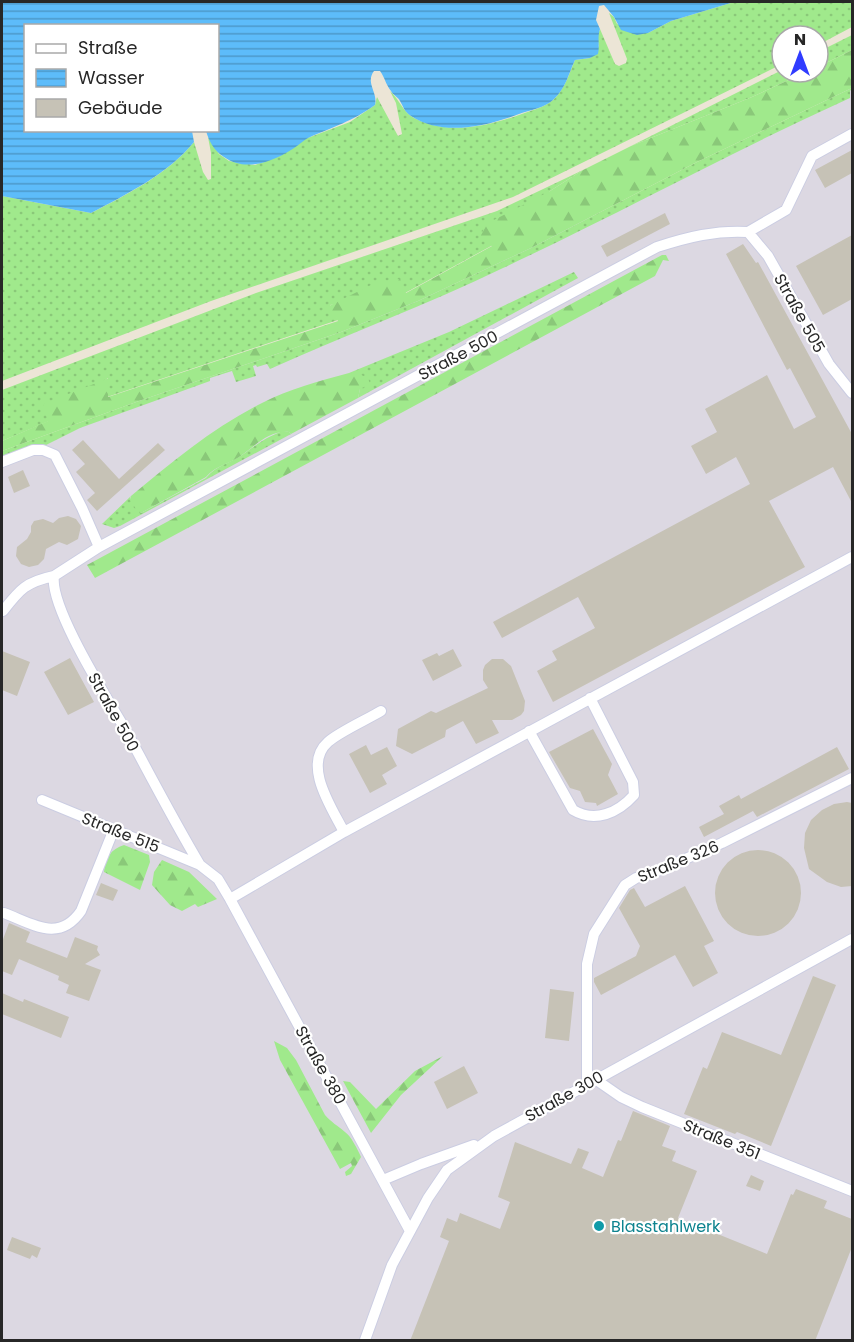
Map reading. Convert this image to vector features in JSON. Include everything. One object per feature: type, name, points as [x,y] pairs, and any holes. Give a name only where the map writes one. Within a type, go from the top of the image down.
[{"type":"street","points":[[748,232],[786,210],[812,156],[852,134]]},
{"type":"street","name":"Straße 500","points":[[231,899],[218,879],[200,865],[165,805],[60,610],[52,584],[54,576],[99,547],[657,247],[690,237],[725,231],[748,232]]},
{"type":"street","name":"Straße 505","points":[[748,232],[768,256],[829,364],[852,393]]},
{"type":"street","points":[[2,462],[33,450],[43,450],[55,455],[99,547]]},
{"type":"street","points":[[231,899],[344,832],[852,557]]},
{"type":"street","points":[[3,611],[15,595],[33,580],[54,576]]},
{"type":"street","points":[[529,731],[573,810],[581,815],[594,818],[618,809],[634,795],[633,782],[590,698]]},
{"type":"street","points":[[344,832],[318,777],[318,758],[327,742],[381,711]]},
{"type":"street","name":"Straße 326","points":[[591,1081],[587,964],[594,934],[625,885],[636,878],[722,843],[852,778]]},
{"type":"street","name":"Straße 515","points":[[42,800],[200,865]]},
{"type":"street","points":[[4,913],[44,929],[61,929],[73,922],[81,911],[114,829]]},
{"type":"street","name":"Straße 380","points":[[231,899],[410,1231]]},
{"type":"street","name":"Straße 300","points":[[365,1341],[392,1265],[428,1198],[447,1170],[483,1142],[852,939]]},
{"type":"street","name":"Straße 351","points":[[591,1081],[642,1107],[852,1191]]},
{"type":"street","points":[[383,1180],[483,1142]]},
{"type":"shaded area","points":[[852,88],[852,1340],[2,1340],[2,454],[139,401],[341,332],[461,281]]},
{"type":"green space","points":[[734,2],[852,2],[852,27],[830,39],[830,24],[770,24],[770,70],[513,197],[211,301],[2,381],[2,196],[91,213],[160,174],[194,142],[203,172],[208,180],[211,179],[211,153],[208,137],[219,154],[229,161],[255,165],[279,156],[305,139],[350,122],[375,105],[377,97],[398,136],[402,134],[396,103],[390,91],[410,115],[427,123],[453,128],[493,123],[536,109],[553,100],[564,86],[575,60],[590,58],[599,46],[597,38],[600,29],[615,64],[619,66],[626,63],[627,59],[609,13],[617,24],[648,33],[671,21]]},
{"type":"green space","points":[[852,35],[852,50],[830,61],[830,46]]},
{"type":"green space","points":[[852,50],[852,88],[697,162],[531,248],[418,301],[341,332],[139,401],[2,451],[2,441],[48,421],[43,404],[109,378],[108,397],[338,321],[329,306],[377,282],[400,279],[406,293],[492,246],[480,237],[486,224],[550,191],[583,170],[631,146],[780,84],[830,84],[830,61]]},
{"type":"green space","points":[[770,76],[770,84],[780,84],[752,97],[631,146]]},
{"type":"green space","points":[[852,88],[850,98],[474,282],[270,369],[267,364],[253,366],[256,376],[236,382],[232,371],[80,428],[46,445],[33,445],[2,456],[2,451],[139,401],[341,332],[418,301],[531,248],[697,162]]},
{"type":"green space","points":[[583,170],[550,191],[493,245],[405,293],[330,305],[338,320],[107,397],[108,378],[49,421],[2,441],[2,390],[256,293],[497,211]]},
{"type":"green space","points":[[662,255],[666,255],[669,261],[663,260],[655,276],[95,578],[87,565]]},
{"type":"green space","points":[[574,272],[578,278],[358,398],[360,389],[349,373],[449,332]]},
{"type":"green space","points":[[349,373],[368,378],[370,384],[360,389],[358,398],[291,434],[282,432],[269,436],[206,477],[141,513],[130,500],[131,496],[178,458],[244,412],[283,394]]},
{"type":"green space","points":[[283,431],[291,434],[120,526],[114,528],[102,524],[131,496],[130,498],[141,513],[206,478],[218,467]]},
{"type":"green space","points":[[124,845],[149,855],[150,862],[140,890],[104,872],[110,855]]},
{"type":"green space","points":[[162,860],[189,872],[217,899],[198,907],[195,904],[182,911],[170,905],[152,885],[154,872]]},
{"type":"green space","points":[[274,1041],[287,1048],[296,1060],[325,1115],[354,1143],[361,1157],[351,1174],[346,1176],[345,1172],[352,1166],[351,1163],[340,1169],[280,1060]]},
{"type":"green space","points":[[443,1056],[401,1095],[371,1133],[343,1081],[350,1082],[376,1109],[415,1071]]},
{"type":"water","points":[[2,2],[734,2],[671,21],[648,33],[637,35],[621,30],[604,5],[599,6],[596,20],[600,29],[598,54],[590,58],[575,60],[564,86],[553,100],[537,109],[479,125],[451,128],[437,126],[411,116],[389,89],[380,71],[374,71],[371,84],[375,105],[350,120],[308,138],[280,156],[251,165],[233,162],[220,155],[212,146],[206,132],[219,132],[219,24],[24,24],[24,132],[192,132],[194,142],[159,174],[91,213],[2,196]]},
{"type":"building","points":[[852,150],[852,173],[825,188],[815,170]]},
{"type":"building","points":[[665,213],[670,224],[607,257],[601,246]]},
{"type":"building","points":[[852,235],[852,299],[823,315],[796,266]]},
{"type":"building","points":[[743,244],[756,263],[758,262],[852,434],[852,503],[833,467],[769,501],[805,567],[553,702],[537,671],[557,660],[552,651],[595,628],[578,597],[502,638],[493,622],[750,484],[736,457],[706,474],[691,446],[717,432],[705,409],[767,375],[794,429],[816,417],[790,368],[787,370],[726,254]]},
{"type":"building","points":[[83,440],[119,479],[158,443],[165,450],[97,511],[87,500],[95,493],[76,472],[85,464],[72,450]]},
{"type":"building","points":[[23,470],[30,486],[14,493],[8,477]]},
{"type":"building","points":[[68,516],[76,519],[81,526],[78,539],[67,545],[59,542],[46,549],[44,559],[38,565],[29,567],[21,564],[16,556],[17,547],[27,539],[34,521],[43,519],[53,523],[59,518]]},
{"type":"building","points":[[453,649],[462,666],[433,681],[422,660],[437,653],[439,656]]},
{"type":"building","points":[[2,651],[30,662],[17,696],[2,690]]},
{"type":"building","points":[[70,658],[94,702],[68,715],[44,672]]},
{"type":"building","points":[[492,659],[503,659],[511,666],[525,701],[521,715],[512,720],[492,720],[499,733],[476,744],[463,721],[446,730],[445,737],[412,754],[396,746],[398,729],[431,711],[436,713],[488,688],[483,680],[483,670]]},
{"type":"building","points":[[593,729],[612,764],[608,775],[618,794],[597,806],[596,803],[585,802],[580,791],[570,788],[549,752]]},
{"type":"building","points":[[366,745],[371,755],[387,747],[397,766],[382,775],[387,784],[370,793],[349,754]]},
{"type":"building","points":[[837,747],[849,769],[757,817],[753,811],[704,837],[699,827],[724,814],[719,806],[739,795],[741,799]]},
{"type":"building","points":[[852,803],[852,886],[841,887],[827,882],[809,869],[804,848],[805,833],[811,820],[822,810],[834,804]]},
{"type":"building","points":[[758,850],[775,853],[789,862],[798,876],[801,893],[798,910],[789,924],[775,933],[758,936],[741,933],[727,924],[718,910],[715,893],[718,876],[727,862],[741,853]]},
{"type":"building","points":[[101,883],[118,890],[113,901],[96,895]]},
{"type":"building","points":[[685,886],[714,941],[704,946],[718,973],[693,987],[675,955],[601,995],[594,978],[636,956],[640,946],[619,908],[630,890],[634,888],[645,907]]},
{"type":"building","points":[[9,923],[30,932],[26,942],[67,958],[75,937],[98,946],[97,950],[100,955],[85,964],[101,970],[89,1001],[66,993],[69,985],[58,980],[59,976],[19,959],[12,975],[2,971],[2,942]]},
{"type":"building","points":[[813,976],[836,985],[771,1146],[684,1114],[703,1067],[707,1069],[722,1032],[781,1055]]},
{"type":"building","points":[[550,989],[574,992],[569,1041],[545,1038]]},
{"type":"building","points":[[2,993],[69,1017],[61,1038],[2,1014]]},
{"type":"building","points":[[464,1066],[478,1093],[447,1109],[434,1082]]},
{"type":"building","name":"Blasstahlwerk","points":[[633,1111],[670,1126],[662,1146],[676,1151],[672,1161],[697,1171],[678,1218],[767,1254],[791,1194],[793,1195],[796,1189],[827,1201],[824,1208],[852,1219],[852,1247],[815,1341],[410,1341],[449,1241],[440,1237],[447,1218],[457,1222],[460,1213],[500,1229],[510,1202],[498,1197],[515,1142],[571,1164],[578,1148],[589,1152],[582,1168],[603,1177]]},
{"type":"building","points":[[751,1175],[764,1181],[760,1191],[746,1186]]},
{"type":"building","points":[[12,1237],[41,1248],[37,1258],[32,1255],[30,1259],[7,1250]]},
{"type":"place","name":"Blasstahlwerk","points":[[599,1226]]}]
